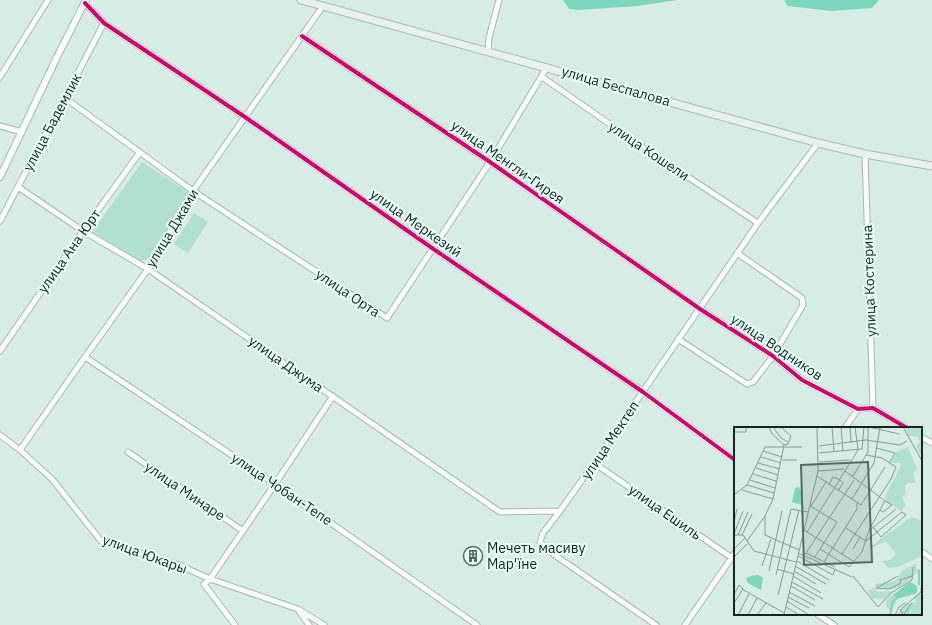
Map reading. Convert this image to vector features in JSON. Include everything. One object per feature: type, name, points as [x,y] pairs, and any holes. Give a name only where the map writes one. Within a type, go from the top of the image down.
[{"type":"main road","name":"улица Беспалова","points":[[301,0],[488,52],[548,67],[818,143],[865,154],[932,166]]},
{"type":"street","points":[[0,77],[48,0]]},
{"type":"street","points":[[488,52],[489,38],[500,0]]},
{"type":"street","points":[[0,177],[85,2]]},
{"type":"street","name":"улица Меркезий","points":[[85,2],[104,23],[245,117],[432,248],[642,392],[734,459]]},
{"type":"street","name":"улица Джами","points":[[20,450],[148,269],[193,190],[323,6]]},
{"type":"street","name":"улица Бадемлик","points":[[0,221],[104,23]]},
{"type":"street","name":"улица Менгли-Гирея","points":[[302,36],[490,162],[700,309]]},
{"type":"street","name":"улица Орта","points":[[65,98],[193,190],[387,318],[490,162],[548,67]]},
{"type":"street","name":"улица Кошели","points":[[542,77],[650,152],[758,223]]},
{"type":"street","points":[[0,126],[22,132]]},
{"type":"street","name":"улица Мектеп","points":[[656,625],[546,549],[540,542],[543,534],[594,463],[737,253],[818,143]]},
{"type":"street","name":"улица Ана Юрт","points":[[0,351],[140,152]]},
{"type":"street","name":"улица Костерина","points":[[865,154],[873,408]]},
{"type":"street","name":"улица Джума","points":[[18,187],[83,231],[148,269],[500,512],[560,511]]},
{"type":"street","points":[[678,339],[747,384],[753,382],[774,356],[803,306],[802,298],[737,253]]},
{"type":"street","name":"улица Водников","points":[[700,309],[774,356],[802,380],[858,408],[873,408]]},
{"type":"street","name":"улица Чобан-Тепе","points":[[85,357],[276,484],[477,625]]},
{"type":"street","points":[[235,625],[204,584],[210,579],[276,484],[333,396]]},
{"type":"street","points":[[846,427],[858,408]]},
{"type":"street","points":[[873,408],[905,427]]},
{"type":"street","name":"улица Юкары","points":[[0,435],[20,450],[52,479],[101,540],[179,565],[210,579],[298,608],[324,625]]},
{"type":"street","points":[[922,438],[932,443]]},
{"type":"street","name":"улица Минаре","points":[[128,452],[243,530]]},
{"type":"street","name":"улица Ешиль","points":[[594,463],[733,559]]},
{"type":"street","points":[[922,552],[932,559]]},
{"type":"street","points":[[685,625],[733,559]]},
{"type":"street","points":[[298,608],[309,625]]},
{"type":"street","points":[[819,615],[834,625]]},
{"type":"shaded area","points":[[563,0],[677,0],[638,6],[578,10],[569,9]]},
{"type":"shaded area","points":[[784,0],[879,0],[872,8],[832,11],[788,6]]},
{"type":"shaded area","points":[[142,162],[188,192],[151,258],[140,261],[92,232]]},
{"type":"shaded area","points":[[194,213],[208,222],[188,253],[174,244]]},
{"type":"cycle path","points":[[85,3],[104,23],[245,117],[432,248],[643,392],[734,459]]},
{"type":"cycle path","points":[[302,36],[490,162],[700,309],[773,356],[802,380],[858,409],[873,408],[905,427]]},
{"type":"place","name":"Мечеть масиву Мар'їне","points":[[473,556]]}]
